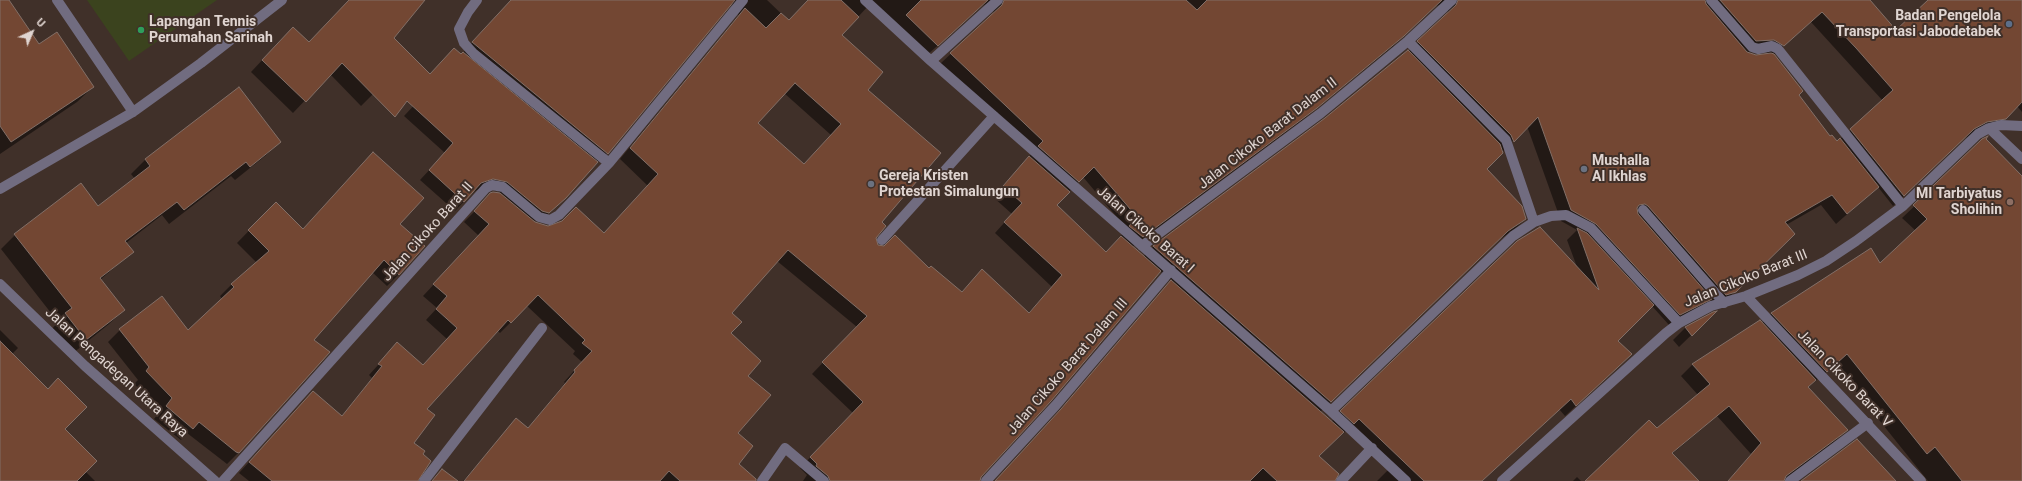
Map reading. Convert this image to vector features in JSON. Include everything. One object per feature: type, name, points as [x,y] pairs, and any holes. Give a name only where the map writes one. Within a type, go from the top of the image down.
[{"type":"street","points":[[57,0],[133,112]]},
{"type":"street","points":[[0,189],[133,112],[201,64],[282,0]]},
{"type":"street","points":[[477,0],[468,12],[459,29],[464,43],[474,54],[609,163]]},
{"type":"street","name":"Jalan Cikoko Barat II","points":[[223,481],[486,188],[492,185],[502,187],[539,217],[550,220],[559,216],[609,163],[743,0]]},
{"type":"street","name":"Jalan Cikoko Barat I","points":[[865,0],[931,61],[1331,411],[1406,481]]},
{"type":"street","points":[[931,61],[998,0]]},
{"type":"street","name":"Jalan Cikoko Barat Dalam II","points":[[1142,246],[1320,113],[1408,41],[1452,0]]},
{"type":"street","points":[[1711,0],[1752,47],[1758,49],[1772,46],[1778,49],[1903,206]]},
{"type":"street","points":[[1408,41],[1506,140],[1534,222]]},
{"type":"street","points":[[882,240],[994,116]]},
{"type":"street","name":"Jalan Cikoko Barat III","points":[[1502,481],[1666,333],[1679,324],[1695,314],[1746,296],[1798,275],[1826,261],[1903,206],[1978,134],[1990,128],[2001,125],[2022,126]]},
{"type":"street","points":[[1990,128],[2022,159]]},
{"type":"street","points":[[1643,210],[1724,303]]},
{"type":"street","points":[[1331,411],[1513,236],[1534,222],[1551,216],[1566,215],[1592,228],[1679,324]]},
{"type":"street","name":"Jalan Cikoko Barat Dalam III","points":[[986,481],[1056,405],[1171,270]]},
{"type":"street","name":"Jalan Pengadegan Utara Raya","points":[[0,284],[85,366],[215,481]]},
{"type":"street","name":"Jalan Cikoko Barat V","points":[[1746,296],[1868,423],[1921,481]]},
{"type":"street","points":[[424,481],[542,328]]},
{"type":"street","points":[[1790,481],[1868,423]]},
{"type":"street","points":[[762,481],[785,448],[824,481]]},
{"type":"street","points":[[1341,481],[1372,448]]},
{"type":"green space","name":"Lapangan Tennis Perumahan Sarinah","points":[[87,0],[217,0],[129,61]]},
{"type":"building","points":[[0,0],[9,0],[39,44],[57,32],[94,87],[11,142],[0,126]]},
{"type":"building","points":[[349,0],[425,0],[394,38],[430,74],[454,48],[461,54],[463,52],[598,162],[566,198],[549,213],[542,211],[507,182],[493,179],[481,183],[464,202],[429,170],[453,143],[407,101],[395,117],[342,63],[306,102],[262,60],[293,27],[309,42]]},
{"type":"building","points":[[511,0],[735,0],[608,154],[472,42]]},
{"type":"building","points":[[808,0],[841,0],[859,17],[842,35],[883,72],[868,90],[941,153],[882,222],[886,226],[876,238],[878,245],[884,246],[895,235],[929,268],[931,266],[962,292],[982,269],[1029,313],[1062,275],[1004,222],[1022,203],[1003,186],[1029,156],[1070,192],[1057,205],[1106,252],[1121,236],[1161,271],[1051,401],[981,477],[980,481],[830,481],[828,476],[816,466],[817,464],[810,457],[863,402],[822,362],[867,316],[788,250],[732,313],[742,322],[731,333],[761,361],[748,376],[771,395],[738,433],[753,446],[739,464],[756,479],[756,481],[680,481],[669,471],[660,481],[464,481],[516,418],[528,428],[575,372],[574,370],[592,351],[582,343],[585,340],[538,295],[511,323],[508,320],[427,409],[435,415],[414,443],[425,451],[423,454],[431,461],[418,481],[272,481],[249,462],[313,391],[342,416],[382,366],[378,364],[397,342],[423,365],[457,328],[436,309],[447,296],[433,284],[489,224],[474,211],[490,193],[500,193],[535,222],[548,226],[562,221],[576,207],[604,233],[658,174],[630,148],[745,8],[766,28],[781,13],[789,20]],"holes":[[[795,83],[841,124],[804,164],[758,123]]]},
{"type":"building","points":[[921,0],[988,0],[938,46],[906,15]]},
{"type":"building","points":[[1004,0],[1186,0],[1197,10],[1207,0],[1442,0],[1404,36],[1317,108],[1143,237],[1129,226],[1137,217],[1094,167],[1079,182],[1038,146],[1043,141],[950,53],[1002,5]]},
{"type":"building","points":[[1458,0],[1705,0],[1706,4],[1747,52],[1756,55],[1774,54],[1803,91],[1799,95],[1830,136],[1832,135],[1837,141],[1840,138],[1879,187],[1847,214],[1832,195],[1785,222],[1795,234],[1736,292],[1726,295],[1648,206],[1645,204],[1639,205],[1637,208],[1638,214],[1712,299],[1680,315],[1596,224],[1571,210],[1538,117],[1514,142],[1511,135],[1417,41],[1456,5]]},
{"type":"building","points":[[1720,0],[1870,0],[1896,30],[1928,0],[2022,0],[2022,102],[2006,119],[1987,122],[1974,129],[1904,196],[1850,129],[1893,90],[1856,48],[1822,12],[1784,46],[1774,40],[1756,41]]},
{"type":"building","points":[[1408,50],[1500,144],[1503,153],[1487,169],[1522,206],[1526,219],[1508,231],[1331,402],[1153,246],[1325,118]]},
{"type":"building","points":[[239,87],[281,142],[250,167],[246,162],[184,210],[177,202],[125,241],[134,252],[100,278],[125,310],[86,340],[65,313],[72,308],[14,234],[81,183],[98,206],[150,166],[145,159]]},
{"type":"building","points":[[1988,136],[1986,139],[2022,176],[2022,481],[1962,481],[1935,447],[1927,454],[1847,354],[1827,372],[1771,313],[1871,248],[1880,263],[1927,219],[1913,205],[1982,139]]},
{"type":"building","points":[[373,152],[424,198],[400,224],[425,246],[399,275],[384,260],[314,340],[330,352],[239,453],[199,422],[193,429],[166,406],[172,398],[146,371],[149,367],[119,329],[162,296],[188,330],[234,287],[231,284],[269,251],[248,230],[276,202],[303,229]]},
{"type":"building","points":[[1540,227],[1599,290],[1577,228],[1587,233],[1654,305],[1618,341],[1632,354],[1576,406],[1571,399],[1482,481],[1424,481],[1359,419],[1354,424],[1340,411],[1517,241]]},
{"type":"building","points":[[1171,280],[1344,432],[1319,456],[1339,474],[1335,481],[1277,481],[1263,468],[1250,481],[995,481],[1061,409]]},
{"type":"building","points":[[1717,311],[1692,336],[1685,327],[1713,312]]},
{"type":"building","points":[[1760,320],[1816,380],[1808,387],[1848,430],[1786,476],[1784,481],[1728,481],[1761,443],[1729,406],[1672,453],[1699,481],[1585,481],[1649,420],[1657,428],[1710,384],[1692,364]]},
{"type":"building","points":[[0,341],[48,389],[58,378],[87,407],[65,429],[97,461],[77,481],[0,481]]},
{"type":"building","points":[[1857,439],[1896,481],[1801,481]]},
{"type":"building","points":[[442,469],[458,481],[432,481]]},
{"type":"place","name":"Badan Pengelola Transportasi Jabodetabek","points":[[2009,24]]},
{"type":"place","name":"Lapangan Tennis Perumahan Sarinah","points":[[141,30]]},
{"type":"place","name":"Mushalla Al Ikhlas","points":[[1584,169]]},
{"type":"place","name":"Gereja Kristen Protestan Simalungun","points":[[871,184]]},
{"type":"place","name":"MI Tarbiyatus Sholihin","points":[[2010,202]]}]
